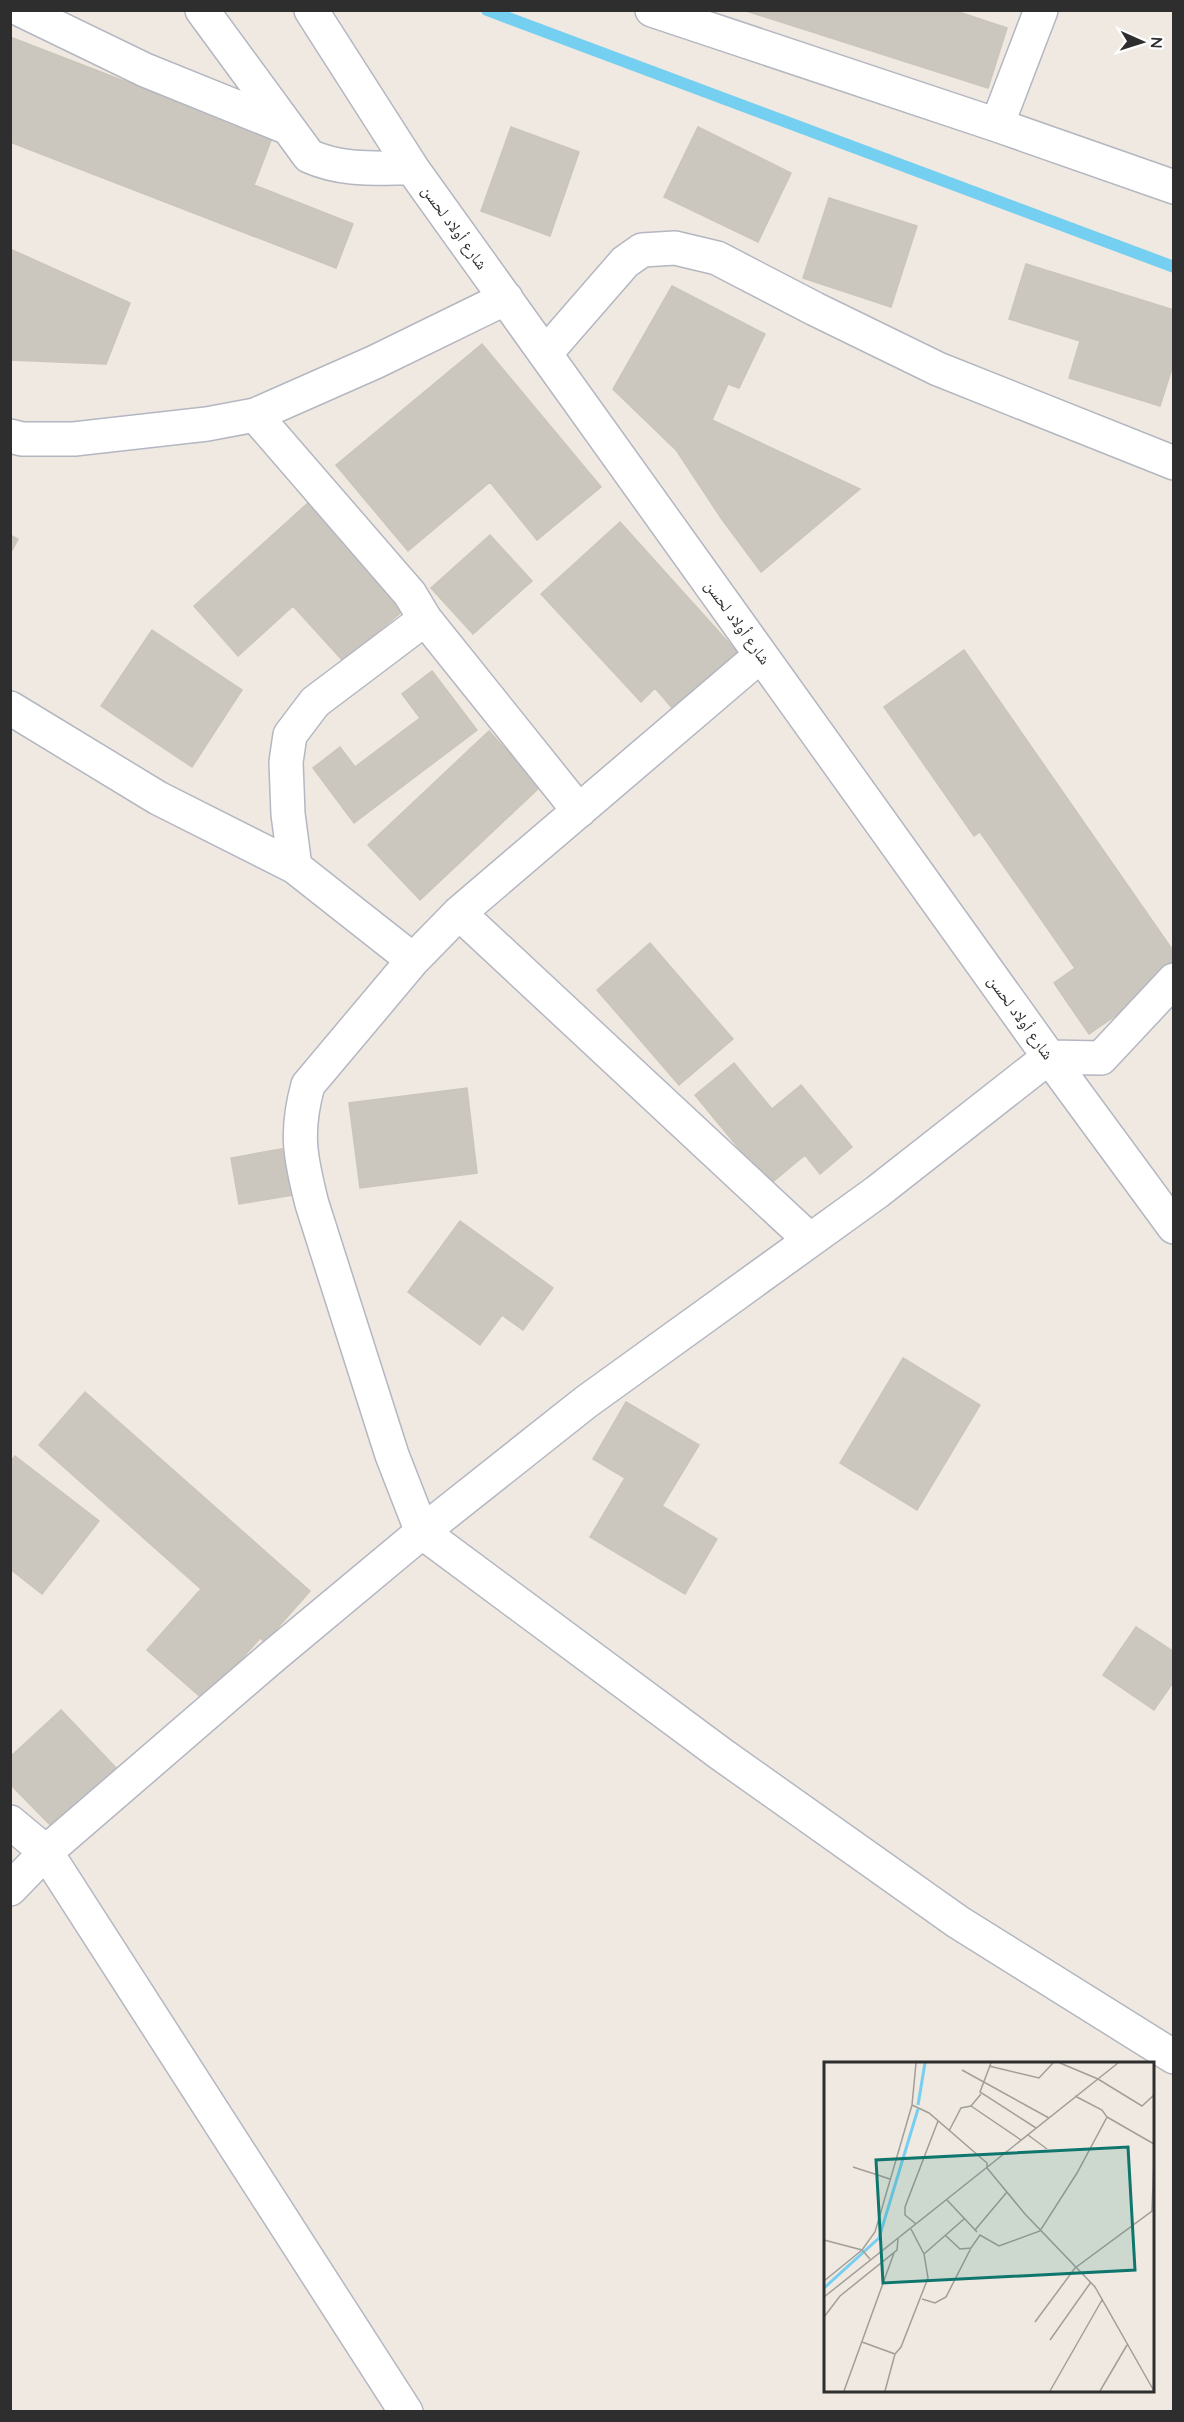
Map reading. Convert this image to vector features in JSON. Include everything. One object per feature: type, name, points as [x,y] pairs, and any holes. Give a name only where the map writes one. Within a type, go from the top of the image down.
[{"type":"street","points":[[21,10],[145,70],[286,128]]},
{"type":"street","points":[[202,10],[286,128],[309,156],[327,164],[355,168],[412,168]]},
{"type":"street","name":"شارع أولاد لحسن","points":[[311,10],[412,168],[1173,1227]]},
{"type":"street","points":[[652,10],[998,125],[1173,187]]},
{"type":"street","points":[[998,125],[1041,10]]},
{"type":"street","points":[[546,354],[625,262],[642,250],[675,248],[717,258],[938,369],[1173,463]]},
{"type":"street","points":[[10,436],[74,440],[207,424],[255,415],[375,362],[506,298]]},
{"type":"street","points":[[255,415],[410,594],[425,619],[579,811]]},
{"type":"street","points":[[295,867],[288,814],[286,762],[290,735],[315,702],[425,619]]},
{"type":"street","points":[[761,655],[459,913],[413,960],[308,1085],[298,1139],[312,1203],[392,1455],[422,1532],[721,1754],[958,1922],[1173,2057]]},
{"type":"street","points":[[10,708],[158,798],[295,867],[413,960]]},
{"type":"street","points":[[459,913],[810,1240]]},
{"type":"street","points":[[10,1888],[46,1852],[272,1657],[422,1532],[586,1402],[877,1191],[1049,1057],[1101,1058],[1173,980]]},
{"type":"street","points":[[10,1822],[46,1852],[406,2412]]},
{"type":"building","points":[[743,10],[953,10],[1007,28],[988,88]]},
{"type":"building","points":[[10,37],[272,138],[254,185],[353,224],[336,268],[10,142]]},
{"type":"building","points":[[511,127],[579,152],[550,236],[481,211]]},
{"type":"building","points":[[698,127],[791,173],[758,242],[664,197]]},
{"type":"building","points":[[829,198],[917,226],[891,307],[803,278]]},
{"type":"building","points":[[10,249],[130,303],[106,364],[10,360]]},
{"type":"building","points":[[1026,264],[1174,310],[1174,362],[1160,406],[1069,378],[1080,341],[1009,319]]},
{"type":"building","points":[[672,286],[765,334],[739,388],[728,384],[712,420],[676,450],[613,389]]},
{"type":"building","points":[[482,344],[601,487],[537,540],[490,482],[408,551],[336,465]]},
{"type":"building","points":[[712,420],[793,458],[721,518],[676,450]]},
{"type":"building","points":[[793,458],[860,489],[761,572],[721,518]]},
{"type":"building","points":[[308,503],[405,609],[343,661],[293,606],[238,656],[194,606]]},
{"type":"building","points":[[620,522],[737,652],[673,709],[655,688],[641,702],[541,594]]},
{"type":"building","points":[[10,535],[18,539],[10,554]]},
{"type":"building","points":[[490,535],[532,581],[473,634],[431,588]]},
{"type":"building","points":[[152,630],[242,690],[192,767],[101,706]]},
{"type":"building","points":[[964,650],[1174,952],[1174,975],[1089,1034],[1054,983],[1075,968],[980,832],[974,836],[884,707]]},
{"type":"building","points":[[432,671],[477,730],[354,823],[313,768],[340,747],[355,767],[420,718],[402,694]]},
{"type":"building","points":[[489,731],[540,787],[420,900],[368,845]]},
{"type":"building","points":[[650,943],[733,1039],[679,1085],[597,990]]},
{"type":"building","points":[[734,1063],[772,1109],[801,1085],[852,1147],[820,1174],[805,1155],[769,1185],[695,1095]]},
{"type":"building","points":[[467,1088],[477,1173],[360,1188],[349,1103]]},
{"type":"building","points":[[298,1146],[306,1193],[239,1204],[231,1158]]},
{"type":"building","points":[[460,1221],[553,1288],[523,1330],[502,1315],[480,1345],[408,1292]]},
{"type":"building","points":[[903,1358],[980,1405],[917,1510],[840,1463]]},
{"type":"building","points":[[85,1392],[310,1591],[265,1642],[260,1638],[205,1701],[147,1650],[201,1589],[39,1445]]},
{"type":"building","points":[[626,1402],[699,1445],[662,1506],[717,1539],[685,1594],[590,1537],[625,1478],[593,1459]]},
{"type":"building","points":[[15,1456],[99,1521],[42,1594],[10,1569],[10,1462]]},
{"type":"building","points":[[1136,1627],[1174,1652],[1174,1681],[1154,1710],[1103,1675]]},
{"type":"building","points":[[61,1710],[119,1771],[56,1831],[10,1784],[10,1757]]},
{"type":"waterway","points":[[487,10],[1174,267]]}]
